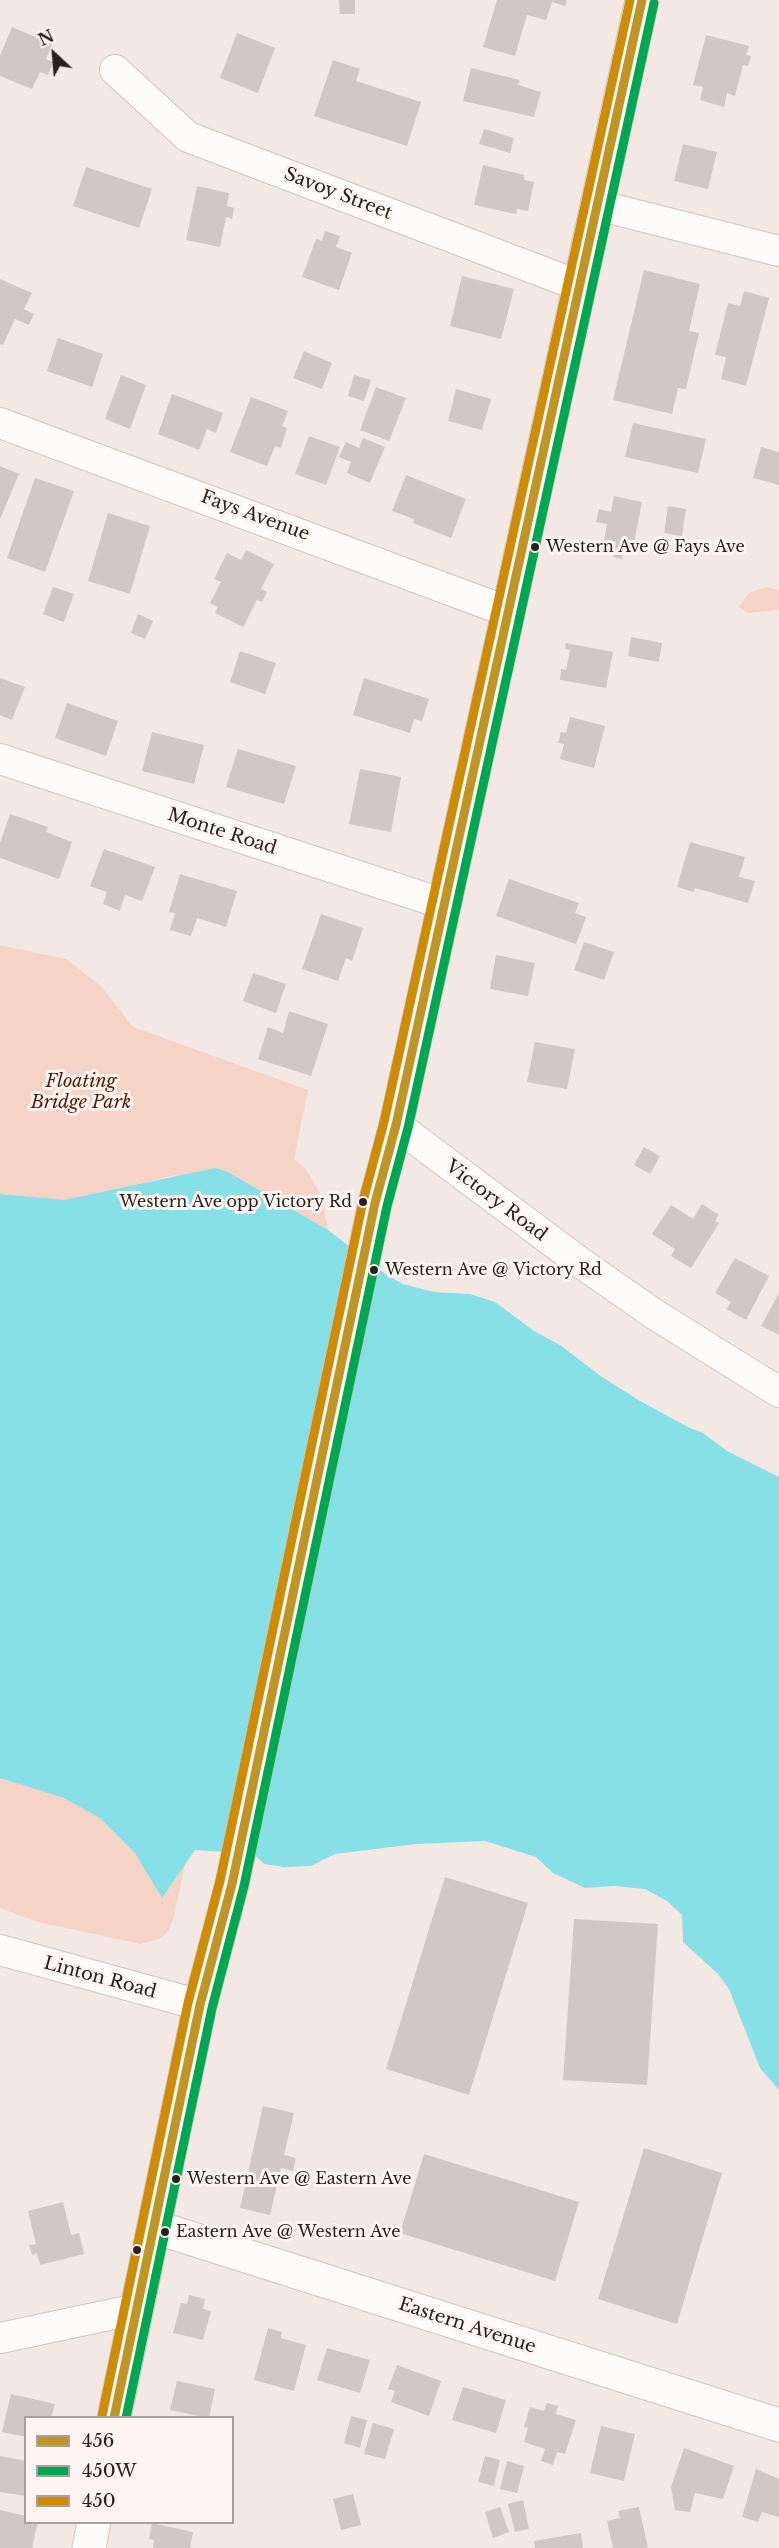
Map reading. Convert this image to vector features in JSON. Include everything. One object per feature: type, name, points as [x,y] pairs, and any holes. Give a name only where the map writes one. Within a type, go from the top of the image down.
[{"type":"main road","points":[[114,2416],[200,2005],[235,1868],[375,1203],[396,1125],[642,0]]},
{"type":"main road","name":"Eastern Avenue","points":[[155,2227],[779,2425]]},
{"type":"main road","points":[[90,2548],[94,2524]]},
{"type":"street","name":"Savoy Street","points":[[115,70],[188,137],[580,286]]},
{"type":"street","points":[[597,205],[779,251]]},
{"type":"street","name":"Fays Avenue","points":[[0,423],[509,612]]},
{"type":"street","name":"Monte Road","points":[[0,759],[444,904]]},
{"type":"street","name":"Victory Road","points":[[396,1125],[599,1276],[654,1314],[779,1392]]},
{"type":"street","name":"Linton Road","points":[[0,1950],[200,2005]]},
{"type":"street","points":[[0,2338],[137,2309]]},
{"type":"green space","points":[[766,587],[779,590],[779,610],[748,613],[739,607],[749,593]]},
{"type":"green space","name":"Floating Bridge Park","points":[[0,945],[66,959],[101,986],[133,1027],[308,1090],[294,1159],[304,1167],[316,1186],[322,1200],[328,1230],[261,1192],[175,1175],[100,1194],[64,1200],[46,1200],[0,1229]]},
{"type":"green space","points":[[0,1719],[192,1832],[173,1920],[167,1933],[159,1939],[140,1944],[38,1922],[0,1908]]},
{"type":"water","points":[[215,1168],[226,1171],[328,1230],[388,1276],[403,1284],[434,1292],[470,1294],[495,1302],[534,1331],[560,1345],[602,1377],[640,1401],[703,1433],[727,1451],[779,1477],[779,2090],[760,2068],[729,1989],[717,1973],[683,1942],[682,1915],[667,1901],[645,1889],[615,1886],[585,1888],[553,1873],[536,1857],[485,1841],[416,1844],[335,1854],[311,1866],[284,1867],[264,1864],[254,1854],[195,1850],[162,1898],[135,1853],[100,1818],[64,1798],[0,1778],[0,1194],[64,1200]]},
{"type":"building","points":[[339,0],[355,0],[355,14],[340,14]]},
{"type":"building","points":[[497,0],[567,0],[565,6],[552,2],[546,20],[527,15],[515,56],[483,47]]},
{"type":"building","points":[[12,27],[52,44],[46,59],[53,62],[48,75],[40,72],[32,89],[0,76],[0,56]]},
{"type":"building","points":[[237,33],[275,48],[258,93],[220,78]]},
{"type":"building","points":[[706,35],[749,46],[746,55],[751,56],[748,66],[743,65],[735,96],[727,93],[724,107],[700,100],[703,87],[693,85]]},
{"type":"building","points":[[333,60],[360,69],[356,81],[421,102],[407,146],[314,116]]},
{"type":"building","points":[[471,68],[520,80],[518,85],[541,92],[534,117],[463,101]]},
{"type":"building","points":[[484,129],[514,138],[510,153],[479,144]]},
{"type":"building","points":[[683,144],[717,152],[708,189],[674,181]]},
{"type":"building","points":[[483,165],[524,175],[524,180],[534,182],[528,211],[517,209],[516,214],[474,205]]},
{"type":"building","points":[[86,167],[152,189],[139,228],[73,206]]},
{"type":"building","points":[[197,186],[229,193],[227,206],[234,208],[232,219],[226,217],[220,247],[186,240]]},
{"type":"building","points":[[325,231],[340,236],[336,247],[352,253],[339,290],[302,277],[316,239],[322,241]]},
{"type":"building","points":[[644,270],[700,284],[689,331],[699,333],[686,389],[678,388],[672,414],[613,400]]},
{"type":"building","points":[[462,276],[514,289],[501,339],[450,326]]},
{"type":"building","points":[[0,279],[32,293],[24,309],[34,314],[29,325],[15,319],[3,345],[0,344]]},
{"type":"building","points":[[744,291],[769,298],[746,386],[721,379],[726,357],[715,355],[728,303],[740,306]]},
{"type":"building","points":[[58,338],[103,354],[92,387],[47,371]]},
{"type":"building","points":[[304,351],[332,363],[322,389],[293,378]]},
{"type":"building","points":[[121,375],[146,385],[130,429],[105,419]]},
{"type":"building","points":[[354,375],[371,380],[364,401],[348,396]]},
{"type":"building","points":[[376,387],[406,398],[389,441],[360,430]]},
{"type":"building","points":[[456,389],[491,399],[482,430],[448,421]]},
{"type":"building","points":[[172,394],[223,413],[216,433],[207,429],[199,450],[158,434]]},
{"type":"building","points":[[251,397],[288,411],[282,426],[287,428],[281,448],[275,446],[267,466],[230,452]]},
{"type":"building","points":[[633,423],[706,439],[698,473],[625,457]]},
{"type":"building","points":[[309,436],[340,447],[326,485],[295,474]]},
{"type":"building","points":[[363,438],[385,447],[370,483],[347,473],[351,462],[339,457],[346,442],[359,448]]},
{"type":"building","points":[[761,447],[779,452],[779,485],[753,478]]},
{"type":"building","points":[[0,466],[19,474],[0,519]]},
{"type":"building","points":[[406,475],[466,499],[451,538],[413,523],[414,519],[392,511]]},
{"type":"building","points":[[35,478],[74,491],[45,572],[7,558]]},
{"type":"building","points":[[614,496],[642,502],[633,548],[625,546],[622,559],[613,557],[616,542],[604,540],[607,524],[596,522],[599,509],[611,512]]},
{"type":"building","points":[[668,506],[686,509],[682,536],[664,533]]},
{"type":"building","points":[[108,513],[150,526],[130,594],[88,581]]},
{"type":"building","points":[[246,550],[274,564],[261,589],[267,592],[262,602],[257,600],[243,627],[215,613],[218,607],[210,603],[221,582],[214,579],[227,553],[241,560]]},
{"type":"building","points":[[53,587],[74,594],[64,622],[43,614]]},
{"type":"building","points":[[138,614],[153,621],[145,639],[131,633]]},
{"type":"building","points":[[631,637],[662,643],[659,662],[628,656]]},
{"type":"building","points":[[566,643],[613,652],[606,688],[560,680],[561,669],[566,670],[570,650],[565,649]]},
{"type":"building","points":[[240,651],[276,663],[265,694],[230,682]]},
{"type":"building","points":[[0,678],[25,687],[12,720],[0,715]]},
{"type":"building","points":[[364,678],[429,699],[422,721],[414,719],[410,733],[353,715]]},
{"type":"building","points":[[67,703],[118,721],[106,756],[55,738]]},
{"type":"building","points":[[570,717],[605,726],[594,768],[560,759],[564,744],[558,743],[561,732],[566,733]]},
{"type":"building","points":[[152,732],[204,745],[194,784],[142,771]]},
{"type":"building","points":[[238,749],[296,766],[284,804],[226,787]]},
{"type":"building","points":[[360,769],[401,777],[391,832],[349,824]]},
{"type":"building","points":[[10,814],[48,827],[46,832],[72,842],[59,879],[0,858],[0,843]]},
{"type":"building","points":[[690,842],[745,857],[739,877],[755,881],[748,903],[695,888],[694,892],[677,887]]},
{"type":"building","points":[[104,849],[155,867],[142,901],[125,895],[120,911],[103,904],[107,892],[90,886]]},
{"type":"building","points":[[180,874],[237,891],[226,927],[197,918],[191,936],[170,930],[175,913],[169,912]]},
{"type":"building","points":[[509,879],[579,903],[575,913],[586,917],[576,944],[496,916]]},
{"type":"building","points":[[321,914],[363,928],[352,961],[346,958],[338,981],[302,969]]},
{"type":"building","points":[[584,942],[614,952],[604,980],[574,970]]},
{"type":"building","points":[[496,955],[535,963],[528,996],[490,989]]},
{"type":"building","points":[[253,973],[286,984],[276,1013],[243,1001]]},
{"type":"building","points":[[289,1011],[328,1024],[311,1076],[258,1059],[268,1027],[283,1033]]},
{"type":"building","points":[[535,1042],[575,1049],[567,1089],[527,1082]]},
{"type":"building","points":[[644,1147],[660,1156],[650,1174],[634,1165]]},
{"type":"building","points":[[702,1204],[719,1215],[715,1221],[719,1223],[691,1268],[671,1256],[675,1249],[652,1234],[671,1205],[693,1219]]},
{"type":"building","points":[[735,1258],[769,1276],[746,1320],[726,1309],[731,1302],[715,1293]]},
{"type":"building","points":[[779,1293],[779,1335],[761,1326]]},
{"type":"building","points":[[445,1877],[528,1903],[469,2095],[386,2069]]},
{"type":"building","points":[[574,1919],[658,1924],[647,2085],[563,2080]]},
{"type":"building","points":[[263,2106],[294,2113],[284,2155],[296,2158],[293,2171],[281,2168],[270,2215],[240,2208]]},
{"type":"building","points":[[644,2148],[722,2173],[677,2324],[598,2299]]},
{"type":"building","points":[[424,2154],[579,2202],[555,2281],[400,2233]]},
{"type":"building","points":[[63,2202],[71,2235],[79,2233],[84,2254],[40,2265],[37,2253],[32,2255],[29,2245],[36,2244],[28,2211]]},
{"type":"building","points":[[189,2295],[205,2299],[203,2309],[211,2311],[203,2340],[173,2333],[181,2303],[187,2304]]},
{"type":"building","points":[[268,2328],[282,2332],[281,2338],[306,2345],[294,2391],[254,2380]]},
{"type":"building","points":[[327,2348],[370,2360],[360,2393],[317,2380]]},
{"type":"building","points":[[397,2365],[441,2381],[429,2416],[391,2402],[395,2391],[388,2389]]},
{"type":"building","points":[[177,2381],[215,2389],[209,2416],[170,2410]]},
{"type":"building","points":[[463,2387],[506,2400],[496,2433],[452,2420]]},
{"type":"building","points":[[11,2394],[55,2404],[52,2416],[24,2416],[24,2437],[2,2432]]},
{"type":"building","points":[[547,2403],[558,2406],[556,2414],[576,2420],[565,2454],[557,2452],[553,2465],[541,2461],[545,2449],[524,2442],[528,2428],[524,2427],[530,2407],[544,2411]]},
{"type":"building","points":[[351,2416],[367,2420],[360,2448],[344,2443]]},
{"type":"building","points":[[373,2423],[394,2429],[385,2459],[364,2454]]},
{"type":"building","points":[[601,2426],[635,2434],[624,2481],[590,2473]]},
{"type":"building","points":[[684,2448],[734,2466],[723,2499],[695,2493],[690,2512],[675,2510],[671,2487]]},
{"type":"building","points":[[0,2456],[24,2461],[24,2496],[0,2492]]},
{"type":"building","points":[[485,2456],[500,2460],[494,2486],[478,2482]]},
{"type":"building","points":[[507,2461],[524,2466],[517,2493],[500,2489]]},
{"type":"building","points":[[756,2469],[779,2479],[779,2517],[762,2512],[758,2522],[742,2517]]},
{"type":"building","points":[[353,2494],[361,2525],[341,2530],[333,2499]]},
{"type":"building","points":[[523,2500],[529,2529],[515,2532],[508,2504]]},
{"type":"building","points":[[500,2507],[509,2532],[493,2538],[485,2512]]},
{"type":"building","points":[[639,2507],[648,2548],[613,2548],[607,2521],[620,2518],[618,2511]]},
{"type":"building","points":[[0,2510],[24,2516],[24,2524],[38,2524],[32,2548],[0,2548]]},
{"type":"building","points":[[152,2524],[193,2532],[190,2548],[153,2548],[154,2540],[149,2539]]},
{"type":"building","points":[[581,2533],[583,2548],[535,2548],[534,2541]]},
{"type":"transit line","name":"450","points":[[102,2416],[188,2003],[220,1881],[363,1201],[384,1122],[630,0]]},
{"type":"transit line","name":"456","points":[[114,2416],[200,2005],[232,1884],[375,1203],[396,1125],[642,0]]},
{"type":"transit line","name":"450W","points":[[126,2416],[212,2008],[244,1886],[387,1206],[408,1128],[654,3]]},
{"type":"place","name":"Western Ave @ Fays Ave","points":[[535,547]]},
{"type":"place","name":"Western Ave opp Victory Rd","points":[[363,1202]]},
{"type":"place","name":"Western Ave @ Victory Rd","points":[[374,1270]]},
{"type":"place","name":"Western Ave @ Eastern Ave","points":[[176,2179]]},
{"type":"place","name":"Eastern Ave @ Western Ave","points":[[165,2232]]}]
